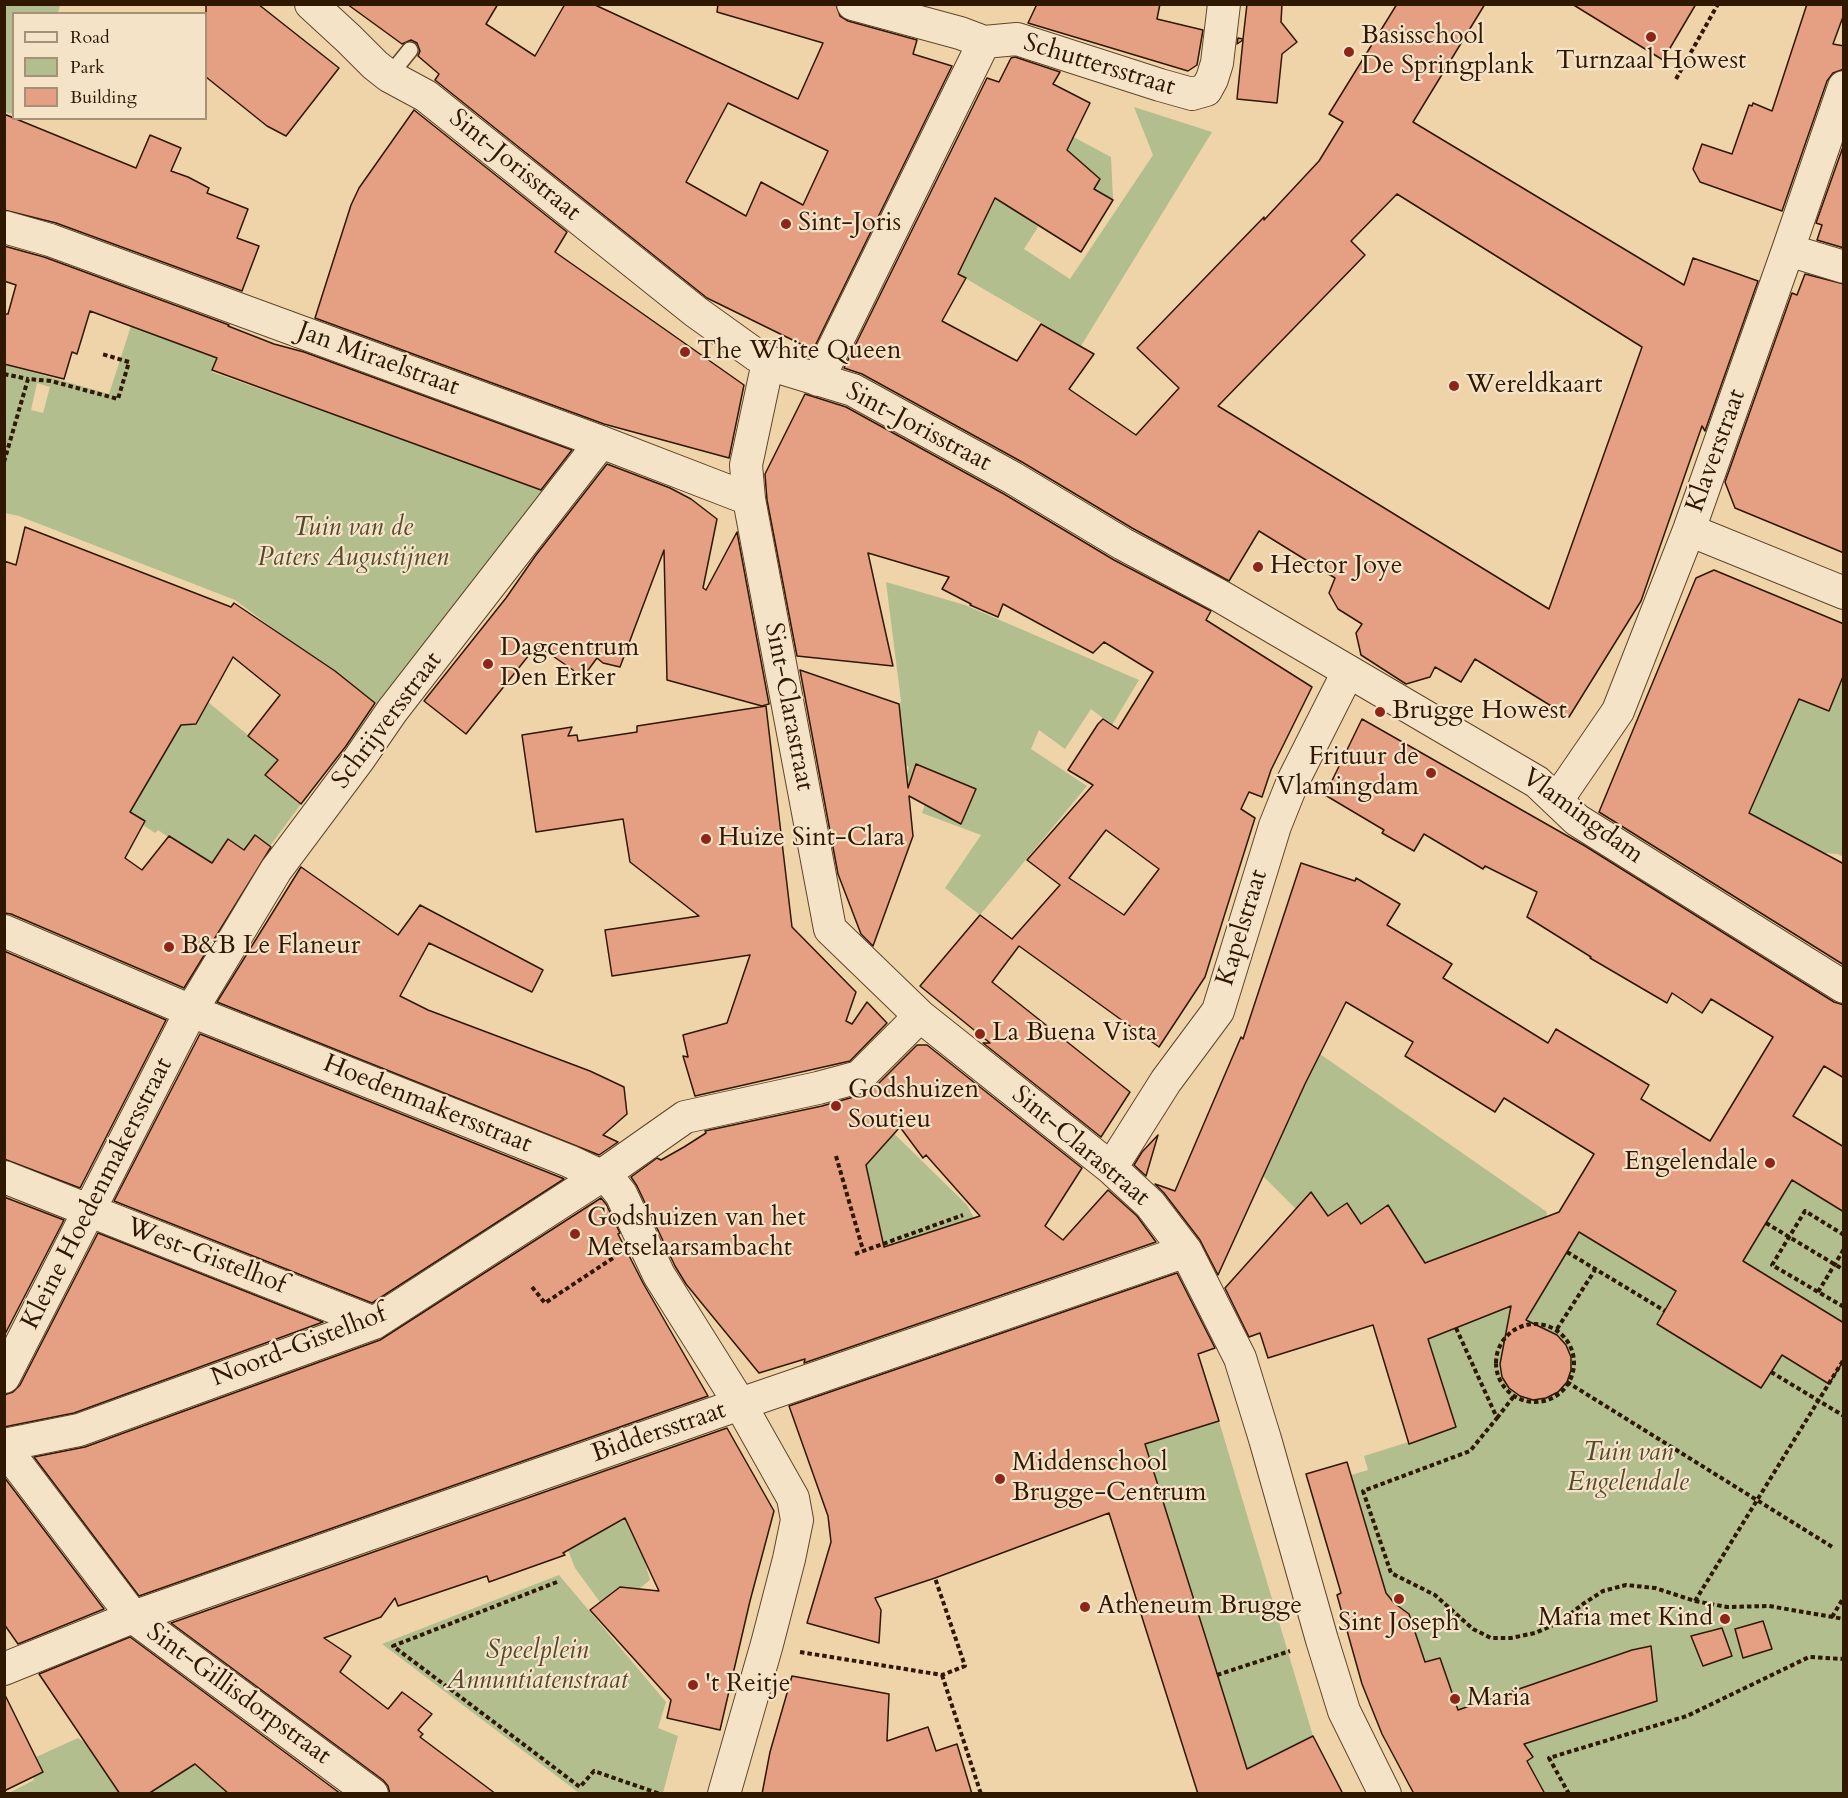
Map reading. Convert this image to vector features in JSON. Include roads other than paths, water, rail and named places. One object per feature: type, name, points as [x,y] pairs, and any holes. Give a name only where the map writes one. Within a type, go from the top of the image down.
[{"type":"street","name":"Sint-Jorisstraat","points":[[310,4],[389,76],[426,96],[696,312],[768,362],[853,390],[1013,478],[1123,544],[1220,596],[1348,672]]},
{"type":"street","name":"Schuttersstraat","points":[[853,4],[960,33],[984,42],[1017,39],[1160,86],[1192,94],[1206,90],[1212,79],[1217,63],[1224,4]]},
{"type":"street","points":[[818,380],[984,42]]},
{"type":"street","name":"Klaverstraat","points":[[1557,800],[1618,711],[1689,530],[1844,87]]},
{"type":"street","name":"Jan Miraelstraat","points":[[4,227],[71,247],[601,442],[749,499]]},
{"type":"street","points":[[1788,250],[1844,267]]},
{"type":"street","name":"Sint-Clarastraat","points":[[768,362],[746,465],[749,499],[830,929],[920,1016],[1111,1168],[1150,1204],[1186,1251],[1240,1358],[1344,1711],[1384,1794]]},
{"type":"street","name":"Schrijversstraat","points":[[191,1011],[276,870],[392,711],[601,442]]},
{"type":"street","points":[[1689,530],[1844,593]]},
{"type":"street","name":"Vlamingdam","points":[[1348,672],[1537,782],[1577,820],[1844,987]]},
{"type":"street","name":"Kapelstraat","points":[[1111,1168],[1166,1081],[1218,1011],[1279,817],[1293,781],[1348,672]]},
{"type":"street","name":"Hoedenmakersstraat","points":[[4,931],[191,1011],[569,1161],[613,1184],[621,1194],[659,1275],[740,1404],[793,1498],[797,1520],[768,1644],[724,1794]]},
{"type":"street","name":"Kleine Hoedenmakersstraat","points":[[4,1377],[191,1011]]},
{"type":"street","name":"Noord-Gistelhof","points":[[4,1446],[79,1430],[374,1323],[601,1176],[685,1117],[859,1077],[920,1016]]},
{"type":"street","name":"West-Gistelhof","points":[[4,1178],[374,1323]]},
{"type":"street","name":"Biddersstraat","points":[[4,1669],[133,1617],[740,1404],[1186,1251]]},
{"type":"street","name":"Sint-Gillisdorpstraat","points":[[4,1446],[133,1617],[372,1794]]},
{"type":"lane","points":[[389,76],[410,50]]},
{"type":"place","name":"Turnzaal Howest","points":[[1651,37]]},
{"type":"place","name":"Basisschool De Springplank","points":[[1349,52]]},
{"type":"place","name":"Sint-Joris","points":[[786,224]]},
{"type":"place","name":"The White Queen","points":[[685,352]]},
{"type":"place","name":"Wereldkaart","points":[[1454,386]]},
{"type":"place","name":"Hector Joye","points":[[1258,567]]},
{"type":"place","name":"Dagcentrum Den Erker","points":[[488,664]]},
{"type":"place","name":"Brugge Howest","points":[[1380,712]]},
{"type":"place","name":"Frituur de Vlamingdam","points":[[1431,773]]},
{"type":"place","name":"Huize Sint-Clara","points":[[706,839]]},
{"type":"place","name":"B&B Le Flaneur","points":[[169,947]]},
{"type":"place","name":"La Buena Vista","points":[[980,1034]]},
{"type":"place","name":"Godshuizen Soutieu","points":[[836,1106]]},
{"type":"place","name":"Engelendale","points":[[1770,1163]]},
{"type":"place","name":"Godshuizen van het Metselaarsambacht","points":[[575,1234]]},
{"type":"place","name":"Middenschool Brugge-Centrum","points":[[1000,1479]]},
{"type":"place","name":"Sint Joseph","points":[[1399,1599]]},
{"type":"place","name":"Atheneum Brugge","points":[[1085,1607]]},
{"type":"place","name":"Maria met Kind","points":[[1725,1619]]},
{"type":"place","name":"'t Reitje","points":[[693,1685]]},
{"type":"place","name":"Maria","points":[[1455,1699]]},
{"type":"park label","name":"Tuin van de Paters Augustijnen","points":[[353,544]]},
{"type":"park label","name":"Tuin van Engelendale","points":[[1628,1469]]},
{"type":"park label","name":"Speelplein Annuntiatenstraat","points":[[537,1666]]}]
